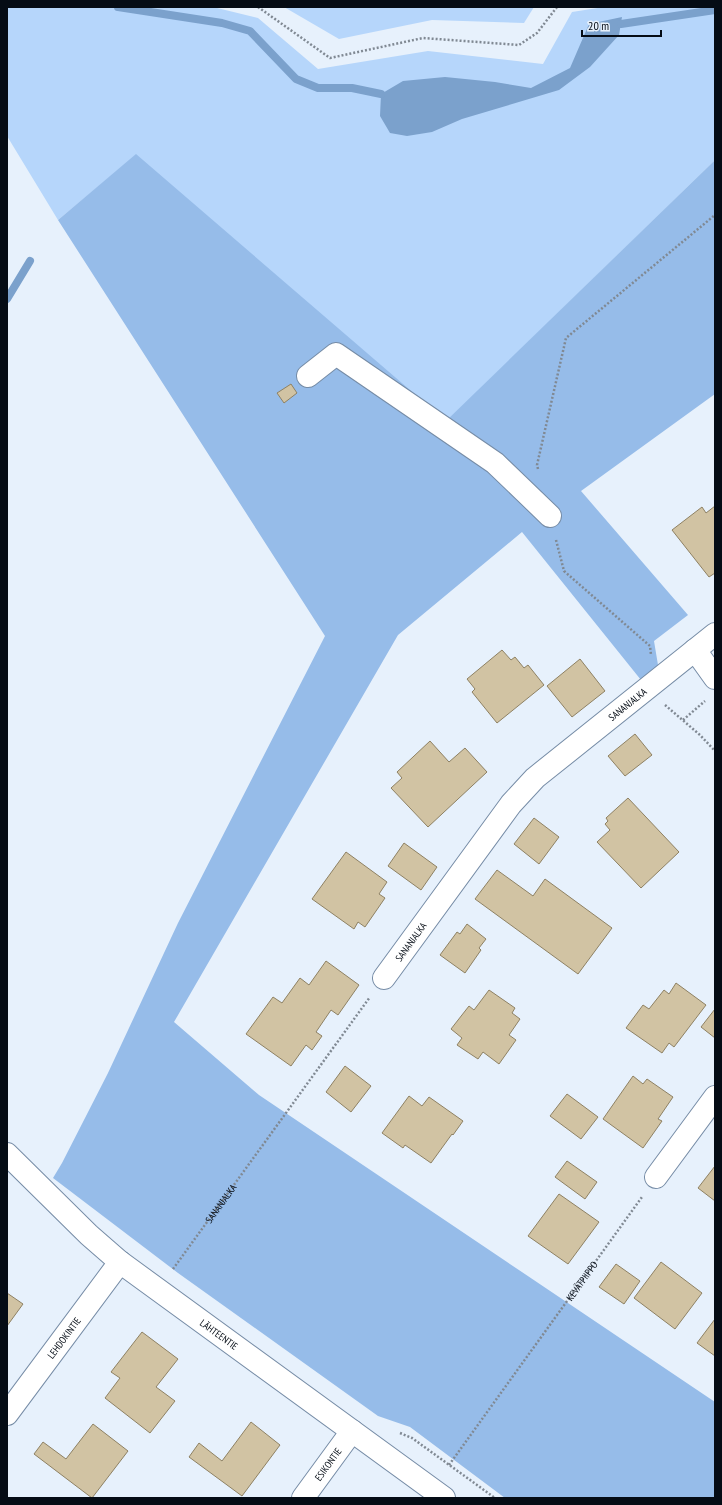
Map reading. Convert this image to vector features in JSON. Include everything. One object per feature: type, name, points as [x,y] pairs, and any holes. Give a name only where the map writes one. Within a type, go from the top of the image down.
[{"type":"street","points":[[308,376],[336,354],[495,463],[550,516]]},
{"type":"street","name":"SANANJALKA","points":[[384,978],[511,804],[535,778],[715,634]]},
{"type":"street","points":[[695,650],[712,687]]},
{"type":"street","points":[[656,1177],[715,1097]]},
{"type":"street","name":"LÄHTEENTIE","points":[[7,1154],[88,1235],[120,1262],[444,1498]]},
{"type":"street","name":"LEHDOKINTIE","points":[[7,1414],[120,1262]]},
{"type":"street","name":"ESIKONTIE","points":[[303,1498],[352,1431]]},
{"type":"path","points":[[258,7],[330,58],[423,38],[519,45],[537,33],[557,7]]},
{"type":"path","points":[[539,472],[537,465],[566,338],[715,215]]},
{"type":"path","points":[[550,516],[564,571],[650,646]]},
{"type":"path","points":[[683,720],[712,687]]},
{"type":"path","points":[[648,688],[657,698],[715,750]]},
{"type":"path","name":"SANANJALKA","points":[[170,1273],[384,978]]},
{"type":"path","name":"KEVÄTPIIPPO","points":[[449,1465],[656,1177]]},
{"type":"shaded area","points":[[7,7],[213,7],[258,18],[318,69],[428,51],[543,64],[572,12],[604,7],[715,7],[715,160],[446,422],[136,155],[58,220],[7,136]]},
{"type":"shaded area","points":[[284,7],[534,7],[524,23],[432,20],[339,39]]},
{"type":"shaded area","points":[[622,17],[619,35],[590,67],[559,90],[462,119],[432,132],[407,136],[390,133],[380,116],[381,94],[403,81],[445,77],[495,82],[531,88],[570,68],[589,24]]},
{"type":"shaded area","points":[[136,154],[446,421],[715,160],[715,394],[581,491],[688,615],[654,641],[658,665],[641,680],[522,532],[398,635],[174,1022],[259,1095],[715,1402],[715,1498],[505,1498],[410,1427],[378,1416],[178,1273],[53,1178],[108,1073],[178,923],[325,636],[58,220]]},
{"type":"building","points":[[291,384],[297,393],[284,403],[277,393]]},
{"type":"building","points":[[715,506],[715,573],[709,577],[672,530],[702,507],[706,513]]},
{"type":"building","points":[[502,650],[511,660],[515,657],[524,668],[528,665],[544,685],[497,723],[472,692],[475,689],[467,679]]},
{"type":"building","points":[[580,659],[605,691],[572,717],[547,686]]},
{"type":"building","points":[[635,734],[652,755],[625,776],[608,756]]},
{"type":"building","points":[[430,741],[449,762],[465,748],[487,772],[428,827],[391,788],[402,778],[397,772]]},
{"type":"building","points":[[628,798],[679,852],[641,888],[597,842],[610,830],[605,824],[608,821],[606,818]]},
{"type":"building","points":[[534,818],[559,837],[539,864],[514,844]]},
{"type":"building","points":[[404,843],[437,867],[421,890],[388,866]]},
{"type":"building","points":[[346,852],[387,882],[379,894],[385,898],[365,927],[358,922],[354,929],[312,899]]},
{"type":"building","points":[[497,870],[533,896],[545,879],[612,928],[578,974],[475,899]]},
{"type":"building","points":[[467,924],[486,939],[479,948],[481,950],[465,973],[440,955],[457,932],[460,934]]},
{"type":"building","points":[[326,961],[359,985],[338,1015],[331,1010],[316,1032],[322,1036],[312,1050],[306,1045],[291,1066],[246,1034],[273,997],[282,1003],[300,978],[309,985]]},
{"type":"building","points":[[676,983],[706,1005],[674,1047],[669,1043],[662,1053],[626,1028],[643,1005],[649,1009],[664,990],[669,994]]},
{"type":"building","points":[[489,990],[515,1008],[512,1013],[520,1019],[509,1035],[516,1040],[499,1064],[483,1052],[478,1059],[457,1045],[462,1038],[451,1029],[469,1006],[474,1010]]},
{"type":"building","points":[[715,1009],[715,1038],[701,1027]]},
{"type":"building","points":[[345,1066],[371,1086],[351,1112],[326,1092]]},
{"type":"building","points":[[633,1076],[643,1084],[647,1079],[673,1097],[658,1119],[662,1121],[643,1148],[603,1119]]},
{"type":"building","points":[[567,1094],[598,1117],[581,1139],[550,1116]]},
{"type":"building","points":[[409,1096],[422,1106],[429,1097],[463,1121],[431,1163],[405,1145],[403,1148],[382,1133]]},
{"type":"building","points":[[567,1161],[597,1182],[585,1199],[555,1177]]},
{"type":"building","points":[[715,1166],[715,1201],[698,1188]]},
{"type":"building","points":[[559,1194],[599,1222],[568,1264],[528,1236]]},
{"type":"building","points":[[661,1262],[702,1293],[675,1329],[634,1298]]},
{"type":"building","points":[[616,1264],[640,1281],[624,1304],[599,1287]]},
{"type":"building","points":[[7,1293],[23,1304],[7,1326]]},
{"type":"building","points":[[715,1319],[715,1356],[697,1343]]},
{"type":"building","points":[[142,1332],[178,1359],[156,1387],[175,1401],[150,1433],[105,1398],[120,1378],[111,1372]]},
{"type":"building","points":[[251,1422],[280,1445],[242,1496],[189,1457],[199,1443],[222,1461]]},
{"type":"building","points":[[93,1424],[128,1451],[92,1498],[34,1454],[43,1442],[66,1459]]},
{"type":"waterway","points":[[118,7],[222,23],[250,31],[296,79],[318,88],[352,88],[381,94]]},
{"type":"waterway","points":[[621,24],[715,10]]},
{"type":"waterway","points":[[7,299],[30,261]]}]
